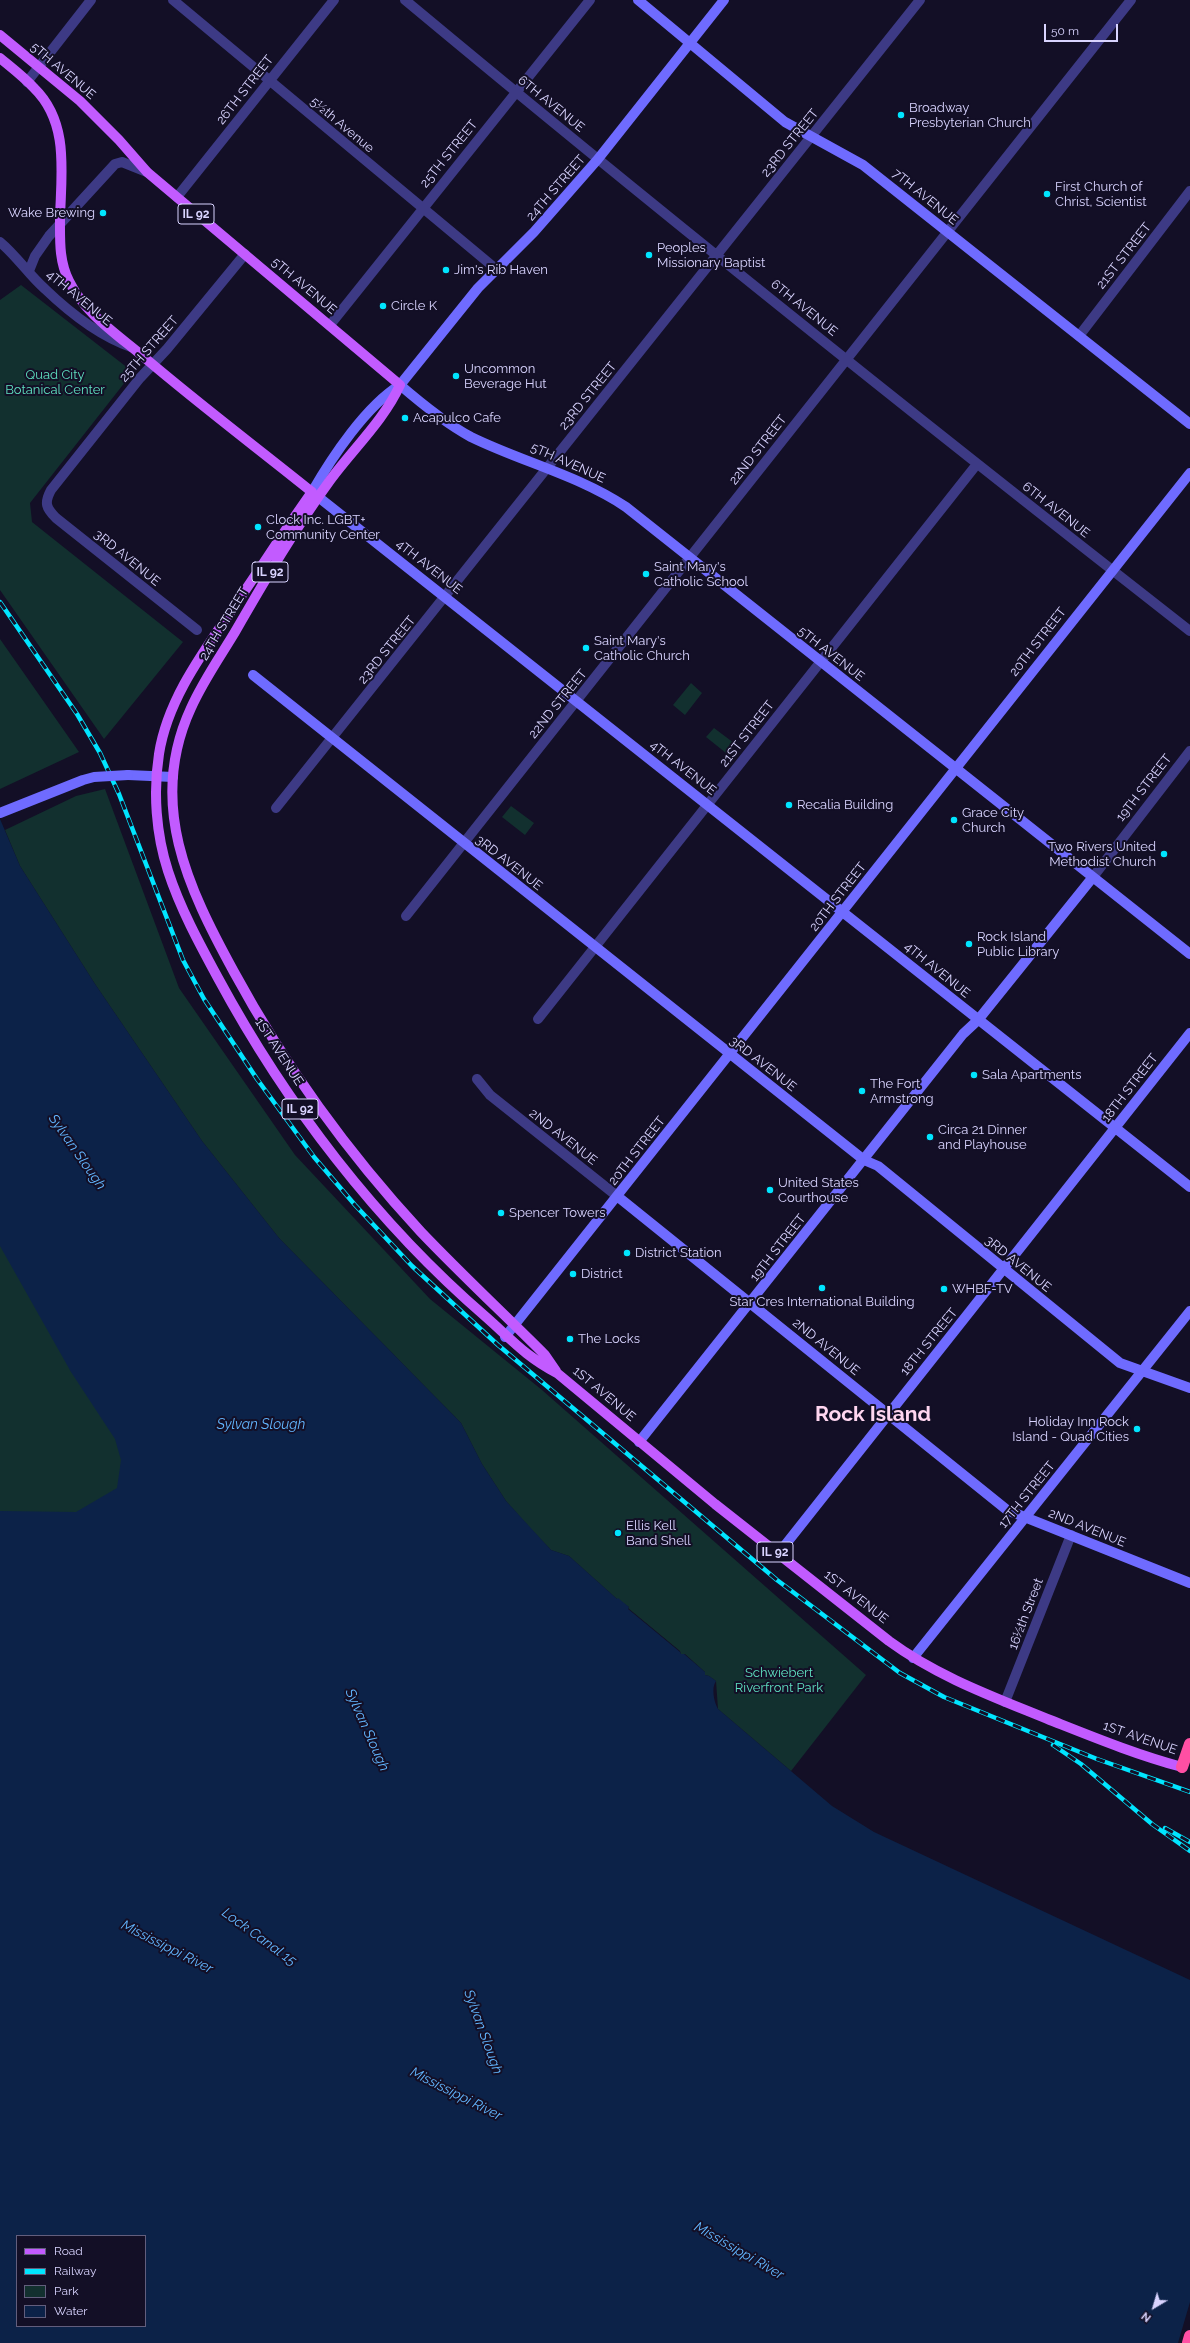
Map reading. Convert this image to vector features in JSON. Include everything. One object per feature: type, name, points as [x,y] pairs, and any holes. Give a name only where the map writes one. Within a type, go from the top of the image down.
[{"type":"highway","points":[[1187,1768],[1190,1744]]},
{"type":"highway","points":[[1188,2343],[1190,2336]]},
{"type":"main road","name":"5TH AVENUE","points":[[0,35],[88,110],[119,140],[147,172],[400,385]]},
{"type":"main road","points":[[0,58],[27,82],[47,103],[55,118],[60,136],[62,153],[59,245],[69,281],[89,311],[156,367]]},
{"type":"main road","name":"4TH AVENUE","points":[[156,367],[316,494]]},
{"type":"main road","name":"24TH STREET","points":[[156,775],[159,751],[167,722],[181,690],[210,643],[316,494],[393,401],[400,385]]},
{"type":"main road","name":"24TH STREET","points":[[173,777],[183,727],[197,695],[316,494]]},
{"type":"main road","name":"1ST AVENUE","points":[[156,775],[159,834],[169,874],[203,950],[247,1028],[307,1119],[374,1204],[424,1258],[505,1337],[534,1361],[557,1373],[639,1442],[778,1554],[913,1658],[956,1682],[1005,1702],[1135,1752],[1187,1768]]},
{"type":"main road","name":"1ST AVENUE","points":[[173,777],[173,819],[185,870],[222,952],[266,1029],[327,1120],[360,1162],[422,1232],[545,1356],[557,1373]]},
{"type":"street","points":[[27,82],[91,0]]},
{"type":"street","name":"5½th Avenue","points":[[173,0],[496,269]]},
{"type":"street","name":"26TH STREET","points":[[177,197],[268,80],[334,0]]},
{"type":"street","name":"6TH AVENUE","points":[[404,0],[515,92],[846,359],[1190,631]]},
{"type":"street","name":"25TH STREET","points":[[330,325],[422,208],[590,0]]},
{"type":"street","name":"7TH AVENUE","points":[[638,0],[785,122],[811,138],[842,152],[862,165],[1190,424]]},
{"type":"street","name":"24TH STREET","points":[[400,385],[478,288],[534,232],[598,159],[724,0]]},
{"type":"street","name":"23RD STREET","points":[[276,808],[446,597],[920,0]]},
{"type":"street","name":"22ND STREET","points":[[406,916],[578,701],[846,359],[1131,0]]},
{"type":"street","points":[[29,271],[35,256],[60,224],[118,162],[147,172]]},
{"type":"street","name":"21ST STREET","points":[[1079,336],[1190,192]]},
{"type":"street","name":"4TH AVENUE","points":[[0,242],[15,255],[44,289],[94,329],[113,341],[131,347]]},
{"type":"street","name":"25TH STREET","points":[[46,501],[51,490],[156,367],[168,349],[245,254]]},
{"type":"street","name":"5TH AVENUE","points":[[400,385],[455,428],[548,469],[576,478],[607,495],[691,558],[820,662],[1190,954]]},
{"type":"street","name":"21ST STREET","points":[[538,1019],[977,464]]},
{"type":"street","name":"20TH STREET","points":[[505,1337],[1190,473]]},
{"type":"street","name":"4TH AVENUE","points":[[316,494],[1190,1187]]},
{"type":"street","name":"3RD AVENUE","points":[[46,501],[46,506],[56,518],[197,630]]},
{"type":"street","name":"3RD AVENUE","points":[[253,675],[730,1055],[864,1160],[878,1166],[1120,1363],[1190,1388]]},
{"type":"street","name":"19TH STREET","points":[[639,1442],[964,1034],[978,1020],[1092,877],[1190,750]]},
{"type":"street","points":[[0,813],[94,777],[128,775],[156,775],[173,777]]},
{"type":"street","name":"18TH STREET","points":[[778,1554],[887,1414],[1004,1269],[1190,1033]]},
{"type":"street","name":"2ND AVENUE","points":[[477,1080],[490,1096],[751,1303],[1007,1510],[1190,1583]]},
{"type":"street","name":"17TH STREET","points":[[913,1658],[1190,1311]]},
{"type":"street","name":"16½th Street","points":[[1005,1702],[1070,1535]]},
{"type":"green space","name":"Quad City Botanical Center","points":[[21,285],[133,372],[30,503],[32,522],[183,642],[104,739],[0,590],[0,300]]},
{"type":"green space","points":[[0,639],[79,752],[0,789]]},
{"type":"green space","points":[[691,683],[702,693],[685,715],[673,705]]},
{"type":"green space","points":[[714,728],[734,743],[726,753],[706,737]]},
{"type":"green space","name":"Schwiebert Riverfront Park","points":[[105,789],[179,988],[295,1155],[430,1299],[542,1390],[866,1675],[791,1771],[718,1709],[716,1681],[705,1675],[705,1672],[685,1654],[681,1654],[680,1651],[628,1608],[629,1607],[617,1599],[569,1556],[551,1550],[531,1529],[506,1501],[482,1464],[461,1423],[279,1238],[202,1141],[95,984],[20,866],[5,830],[76,796]]},
{"type":"green space","points":[[511,806],[534,823],[525,835],[502,817]]},
{"type":"green space","points":[[0,1203],[100,1381],[147,1523],[0,1547]]},
{"type":"water","points":[[0,819],[20,866],[95,984],[202,1141],[279,1238],[461,1423],[482,1464],[506,1501],[551,1550],[569,1556],[617,1599],[618,1598],[629,1607],[628,1609],[681,1654],[684,1654],[705,1672],[705,1675],[716,1681],[714,1684],[714,1695],[715,1703],[718,1709],[832,1806],[874,1832],[1190,1980],[1190,2343],[0,2343],[0,1511],[76,1512],[117,1488],[121,1460],[115,1439],[71,1372],[0,1246]]},
{"type":"pier","points":[[1190,2302],[1190,2343],[1178,2343]]},
{"type":"railway","points":[[0,602],[77,714],[100,753],[119,794],[183,960],[204,999],[257,1079],[314,1157],[355,1205],[412,1266],[498,1345],[777,1580],[900,1673],[944,1697],[1097,1759],[1190,1792]]},
{"type":"railway","points":[[1053,1745],[1081,1764],[1152,1824],[1190,1851]]},
{"type":"railway","points":[[1165,1828],[1190,1842]]},
{"type":"place","name":"Broadway Presbyterian Church","points":[[901,115]]},
{"type":"place","name":"First Church of Christ, Scientist","points":[[1047,194]]},
{"type":"place","name":"Wake Brewing","points":[[103,213]]},
{"type":"place","name":"Peoples Missionary Baptist","points":[[649,255]]},
{"type":"place","name":"Jim's Rib Haven","points":[[446,270]]},
{"type":"place","name":"Circle K","points":[[383,306]]},
{"type":"place","name":"Uncommon Beverage Hut","points":[[456,376]]},
{"type":"place","name":"Acapulco Cafe","points":[[405,418]]},
{"type":"place","name":"Clock Inc. LGBT+ Community Center","points":[[258,527]]},
{"type":"place","name":"Saint Mary's Catholic School","points":[[646,574]]},
{"type":"place","name":"Saint Mary's Catholic Church","points":[[586,648]]},
{"type":"place","name":"Recalia Building","points":[[789,805]]},
{"type":"place","name":"Grace City Church","points":[[954,820]]},
{"type":"place","name":"Two Rivers United Methodist Church","points":[[1164,854]]},
{"type":"place","name":"Rock Island Public Library","points":[[969,944]]},
{"type":"place","name":"Sala Apartments","points":[[974,1075]]},
{"type":"place","name":"The Fort Armstrong","points":[[862,1091]]},
{"type":"place","name":"Circa 21 Dinner and Playhouse","points":[[930,1137]]},
{"type":"place","name":"United States Courthouse","points":[[770,1190]]},
{"type":"place","name":"Spencer Towers","points":[[501,1213]]},
{"type":"place","name":"District Station","points":[[627,1253]]},
{"type":"place","name":"District","points":[[573,1274]]},
{"type":"place","name":"Star Cres International Building","points":[[822,1288]]},
{"type":"place","name":"WHBF-TV","points":[[944,1289]]},
{"type":"place","name":"The Locks","points":[[570,1339]]},
{"type":"place","name":"Holiday Inn Rock Island - Quad Cities","points":[[1137,1429]]},
{"type":"place","name":"Ellis Kell Band Shell","points":[[618,1533]]},
{"type":"district","name":"Rock Island","points":[[873,1415]]},
{"type":"water label","name":"Sylvan Slough","points":[[77,1152]]},
{"type":"water label","name":"Sylvan Slough","points":[[261,1425]]},
{"type":"water label","name":"Sylvan Slough","points":[[367,1730]]},
{"type":"water label","name":"Lock Canal 15","points":[[259,1937]]},
{"type":"water label","name":"Mississippi River","points":[[167,1947]]},
{"type":"water label","name":"Sylvan Slough","points":[[483,2032]]},
{"type":"water label","name":"Mississippi River","points":[[456,2094]]},
{"type":"water label","name":"Mississippi River","points":[[739,2251]]}]
